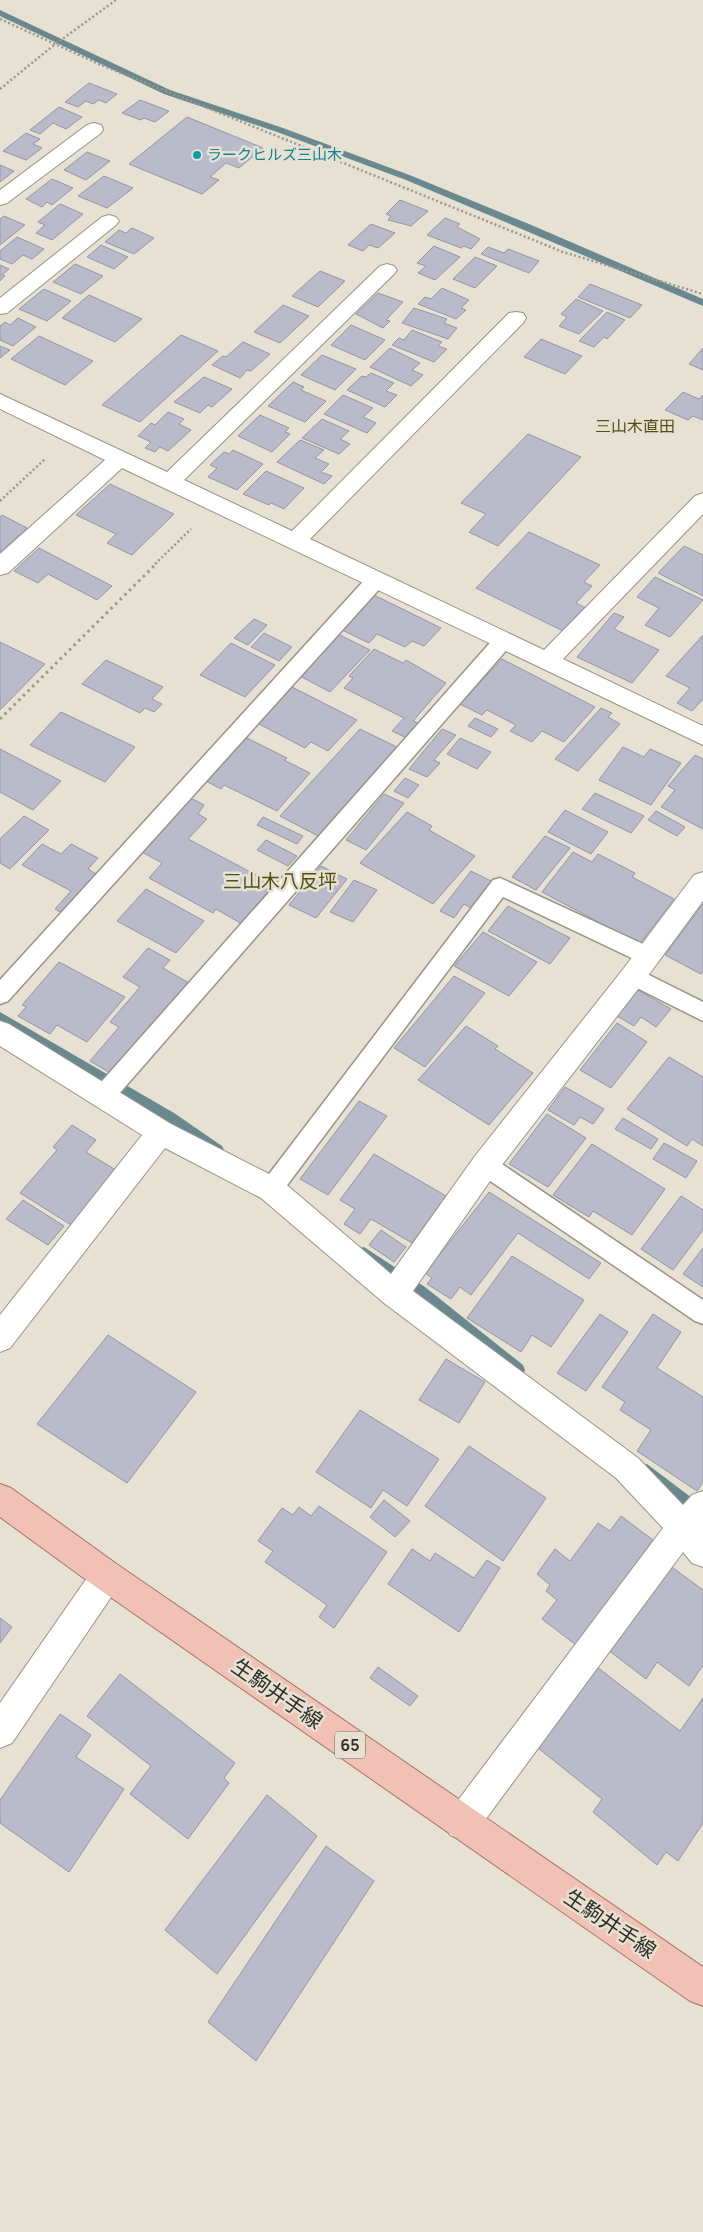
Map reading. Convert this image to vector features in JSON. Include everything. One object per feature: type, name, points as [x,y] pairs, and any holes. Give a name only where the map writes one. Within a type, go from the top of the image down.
[{"type":"main road","name":"生駒井手線","points":[[0,1499],[107,1576],[462,1823],[703,1988]]},
{"type":"street","points":[[0,199],[94,129]]},
{"type":"street","points":[[0,308],[109,221]]},
{"type":"street","points":[[169,482],[387,270]]},
{"type":"street","points":[[295,541],[516,318]]},
{"type":"street","points":[[0,401],[703,736]]},
{"type":"street","points":[[0,567],[120,458]]},
{"type":"street","points":[[547,662],[703,501]]},
{"type":"street","points":[[394,1294],[485,1165],[703,882]]},
{"type":"street","points":[[0,1032],[161,1132],[271,1189],[394,1294],[693,1516],[703,1552]]},
{"type":"street","points":[[0,1338],[161,1132]]},
{"type":"street","points":[[462,1823],[693,1516]]},
{"type":"street","points":[[0,1731],[107,1576]]},
{"type":"lane","points":[[0,995],[376,580]]},
{"type":"lane","points":[[103,1096],[503,641]]},
{"type":"lane","points":[[271,1189],[500,886],[640,966],[703,1012]]},
{"type":"lane","points":[[485,1165],[703,1313]]},
{"type":"path","points":[[0,89],[54,45],[116,0]]},
{"type":"path","points":[[0,19],[54,45],[563,252],[703,294]]},
{"type":"path","points":[[0,501],[71,434]]},
{"type":"path","points":[[0,719],[216,504]]},
{"type":"building","points":[[89,83],[117,94],[106,103],[99,100],[93,104],[86,101],[78,107],[65,102]]},
{"type":"building","points":[[140,100],[169,111],[155,122],[144,118],[141,120],[122,113]]},
{"type":"building","points":[[59,107],[82,117],[66,129],[53,123],[40,134],[30,130]]},
{"type":"building","name":"ラークヒルズ三山木","points":[[187,117],[263,148],[239,168],[226,163],[210,177],[219,180],[202,194],[129,164]]},
{"type":"building","points":[[26,133],[40,139],[33,144],[42,148],[26,160],[3,151]]},
{"type":"building","points":[[87,152],[110,161],[86,180],[64,170]]},
{"type":"building","points":[[0,165],[14,171],[0,182]]},
{"type":"building","points":[[104,176],[133,188],[107,208],[78,196]]},
{"type":"building","points":[[52,179],[73,188],[52,205],[47,202],[42,207],[26,199]]},
{"type":"building","points":[[400,200],[428,211],[411,226],[388,220],[391,216],[386,214]]},
{"type":"building","points":[[60,204],[83,214],[52,240],[36,233],[45,225],[38,222]]},
{"type":"building","points":[[4,216],[25,225],[0,245],[0,219]]},
{"type":"building","points":[[445,218],[460,224],[457,227],[480,239],[471,249],[464,246],[461,248],[427,235]]},
{"type":"building","points":[[371,224],[395,233],[378,248],[369,245],[363,251],[348,245]]},
{"type":"building","points":[[132,228],[154,238],[134,254],[105,242],[119,230],[126,233]]},
{"type":"building","points":[[17,237],[44,249],[32,259],[23,255],[12,264],[0,259],[0,251]]},
{"type":"building","points":[[101,245],[128,257],[114,269],[87,257]]},
{"type":"building","points":[[434,246],[460,257],[435,280],[418,273],[426,266],[417,263]]},
{"type":"building","points":[[488,247],[504,253],[508,249],[539,261],[529,273],[481,254]]},
{"type":"building","points":[[475,257],[497,266],[475,288],[453,279]]},
{"type":"building","points":[[75,264],[103,276],[81,294],[53,282]]},
{"type":"building","points":[[0,265],[9,269],[2,275],[5,276],[0,281]]},
{"type":"building","points":[[320,271],[345,281],[318,307],[292,296]]},
{"type":"building","points":[[590,284],[642,305],[630,318],[578,297]]},
{"type":"building","points":[[442,288],[469,300],[461,308],[466,310],[456,319],[418,304],[425,297],[431,299]]},
{"type":"building","points":[[44,289],[71,301],[47,321],[19,309]]},
{"type":"building","points":[[378,293],[403,302],[386,320],[390,321],[383,328],[356,314]]},
{"type":"building","points":[[89,295],[142,319],[115,342],[62,318]]},
{"type":"building","points":[[576,299],[603,311],[579,334],[559,326],[567,317],[561,314]]},
{"type":"building","points":[[283,305],[309,316],[280,343],[254,332]]},
{"type":"building","points":[[414,308],[447,319],[444,323],[457,328],[448,339],[402,323]]},
{"type":"building","points":[[607,312],[625,320],[607,339],[604,337],[594,347],[579,341]]},
{"type":"building","points":[[18,318],[36,327],[13,346],[0,340],[0,326],[5,322],[10,325]]},
{"type":"building","points":[[351,325],[385,340],[365,360],[331,345]]},
{"type":"building","points":[[412,330],[442,342],[438,346],[447,349],[434,362],[392,345],[399,338],[404,340]]},
{"type":"building","points":[[181,335],[218,351],[140,422],[102,405]]},
{"type":"building","points":[[39,336],[93,361],[65,385],[11,359]]},
{"type":"building","points":[[541,339],[582,356],[565,374],[524,357]]},
{"type":"building","points":[[243,342],[270,354],[251,371],[247,370],[240,378],[212,365],[223,356],[226,357]]},
{"type":"building","points":[[0,346],[10,350],[0,358]]},
{"type":"building","points":[[390,348],[420,363],[412,370],[423,375],[411,386],[370,367]]},
{"type":"building","points":[[703,348],[703,370],[689,364]]},
{"type":"building","points":[[322,355],[356,369],[335,390],[301,375]]},
{"type":"building","points":[[371,373],[394,383],[386,391],[397,395],[385,407],[347,390],[362,376],[366,377]]},
{"type":"building","points":[[204,377],[232,389],[212,407],[208,405],[200,413],[174,402]]},
{"type":"building","points":[[293,382],[304,387],[301,390],[326,401],[305,422],[268,406]]},
{"type":"building","points":[[683,392],[699,399],[703,395],[703,420],[693,416],[688,420],[665,410]]},
{"type":"building","points":[[343,395],[373,408],[363,417],[376,423],[367,433],[324,414]]},
{"type":"building","points":[[168,412],[184,419],[179,424],[191,430],[168,451],[160,447],[155,452],[145,448],[151,442],[138,436],[151,423],[155,425]]},
{"type":"building","points":[[260,415],[289,428],[285,432],[290,434],[272,452],[238,436]]},
{"type":"building","points":[[322,419],[349,431],[340,439],[350,444],[339,454],[302,438]]},
{"type":"building","points":[[528,434],[581,457],[498,546],[469,532],[486,514],[461,503]]},
{"type":"building","points":[[300,440],[324,450],[315,458],[329,464],[321,472],[332,476],[324,484],[277,462]]},
{"type":"building","points":[[233,450],[263,464],[237,490],[208,477],[217,468],[210,465],[224,452],[229,454]]},
{"type":"building","points":[[266,471],[304,488],[284,509],[243,494]]},
{"type":"building","points":[[110,484],[174,514],[132,555],[107,543],[116,534],[76,515]]},
{"type":"building","points":[[2,515],[27,528],[0,552],[0,517]]},
{"type":"building","points":[[529,532],[600,565],[584,582],[592,586],[576,603],[586,608],[565,632],[476,588]]},
{"type":"building","points":[[684,546],[703,555],[703,596],[658,573]]},
{"type":"building","points":[[39,548],[112,586],[97,600],[48,574],[38,583],[14,571]]},
{"type":"building","points":[[655,577],[703,600],[670,637],[645,625],[659,608],[637,597]]},
{"type":"building","points":[[374,595],[441,628],[424,646],[412,641],[405,647],[377,634],[369,643],[342,630]]},
{"type":"building","points":[[614,613],[624,617],[614,629],[659,650],[632,683],[577,657]]},
{"type":"building","points":[[254,619],[267,625],[248,645],[234,638]]},
{"type":"building","points":[[264,633],[292,647],[279,661],[251,647]]},
{"type":"building","points":[[338,634],[370,650],[330,692],[298,675]]},
{"type":"building","points":[[703,635],[703,699],[692,711],[677,703],[690,688],[666,676]]},
{"type":"building","points":[[0,642],[45,664],[0,710]]},
{"type":"building","points":[[231,643],[275,665],[245,697],[200,675]]},
{"type":"building","points":[[374,649],[403,663],[406,660],[446,683],[413,721],[420,724],[407,738],[392,731],[404,718],[344,688],[353,678],[349,676]]},
{"type":"building","points":[[502,659],[595,707],[564,742],[542,731],[532,742],[510,731],[516,725],[487,710],[482,715],[460,704]]},
{"type":"building","points":[[106,660],[163,687],[152,699],[162,704],[154,712],[145,708],[140,713],[82,684]]},
{"type":"building","points":[[292,687],[357,720],[328,751],[311,742],[305,748],[257,723]]},
{"type":"building","points":[[601,708],[612,713],[608,717],[620,724],[578,771],[555,759]]},
{"type":"building","points":[[61,712],[135,747],[105,782],[30,745]]},
{"type":"building","points":[[475,718],[498,729],[491,737],[468,726]]},
{"type":"building","points":[[360,729],[399,748],[320,837],[280,816]]},
{"type":"building","points":[[442,729],[456,735],[434,760],[440,763],[427,777],[409,769]]},
{"type":"building","points":[[245,737],[287,758],[284,760],[310,773],[277,811],[224,785],[221,789],[206,781]]},
{"type":"building","points":[[460,738],[491,752],[477,769],[447,754]]},
{"type":"building","points":[[623,747],[644,757],[650,749],[681,763],[651,805],[599,780]]},
{"type":"building","points":[[0,749],[61,781],[33,810],[0,792]]},
{"type":"building","points":[[695,755],[703,759],[703,829],[661,807],[675,790],[668,786]]},
{"type":"building","points":[[405,778],[419,785],[408,798],[394,791]]},
{"type":"building","points":[[595,793],[644,816],[631,833],[582,809]]},
{"type":"building","points":[[384,794],[404,803],[366,850],[346,840]]},
{"type":"building","points":[[189,797],[204,805],[198,814],[207,819],[188,839],[275,885],[242,924],[216,909],[213,913],[149,878],[162,863],[140,851]]},
{"type":"building","points":[[565,810],[608,832],[591,854],[548,832]]},
{"type":"building","points":[[656,811],[685,827],[677,836],[648,820]]},
{"type":"building","points":[[407,812],[432,826],[429,830],[475,856],[433,904],[360,863]]},
{"type":"building","points":[[24,816],[49,830],[10,869],[0,863],[0,839]]},
{"type":"building","points":[[263,817],[303,836],[297,844],[257,825]]},
{"type":"building","points":[[545,836],[570,848],[536,890],[512,877]]},
{"type":"building","points":[[266,840],[297,856],[288,866],[257,850]]},
{"type":"building","points":[[42,844],[61,854],[71,844],[98,858],[88,869],[96,874],[74,899],[77,900],[64,914],[55,909],[71,891],[22,865]]},
{"type":"building","points":[[573,852],[592,862],[598,854],[635,873],[632,877],[674,899],[640,944],[542,892]]},
{"type":"building","points":[[321,866],[347,879],[316,918],[289,905]]},
{"type":"building","points":[[471,871],[491,881],[471,908],[464,904],[454,918],[440,911]]},
{"type":"building","points":[[354,880],[377,890],[353,922],[330,912]]},
{"type":"building","points":[[146,889],[204,921],[176,953],[117,921]]},
{"type":"building","points":[[703,904],[703,971],[701,974],[665,955]]},
{"type":"building","points":[[508,906],[570,938],[550,964],[488,931]]},
{"type":"building","points":[[483,932],[537,962],[509,996],[454,966]]},
{"type":"building","points":[[148,948],[170,960],[163,968],[189,983],[112,1074],[90,1061],[119,1027],[110,1022],[140,987],[123,977]]},
{"type":"building","points":[[59,962],[125,997],[87,1042],[57,1025],[50,1034],[18,1016],[26,1007],[22,1005]]},
{"type":"building","points":[[454,976],[485,993],[425,1067],[394,1048]]},
{"type":"building","points":[[638,990],[671,1009],[656,1027],[641,1017],[634,1026],[617,1016]]},
{"type":"building","points":[[617,1023],[647,1042],[611,1088],[580,1070]]},
{"type":"building","points":[[466,1026],[498,1046],[495,1049],[533,1073],[489,1125],[418,1080]]},
{"type":"building","points":[[669,1057],[703,1077],[703,1146],[692,1139],[687,1146],[627,1109]]},
{"type":"building","points":[[565,1087],[604,1109],[593,1124],[580,1117],[574,1125],[548,1110]]},
{"type":"building","points":[[359,1101],[387,1116],[328,1195],[300,1179]]},
{"type":"building","points":[[547,1114],[586,1138],[548,1187],[509,1164]]},
{"type":"building","points":[[623,1118],[658,1139],[651,1149],[615,1129]]},
{"type":"building","points":[[72,1125],[96,1140],[86,1152],[121,1173],[76,1228],[20,1193],[57,1150],[53,1147]]},
{"type":"building","points":[[664,1143],[697,1161],[686,1178],[653,1159]]},
{"type":"building","points":[[592,1144],[665,1189],[632,1235],[593,1211],[589,1217],[553,1195]]},
{"type":"building","points":[[374,1154],[446,1196],[412,1243],[371,1219],[360,1234],[344,1224],[355,1209],[340,1200]]},
{"type":"building","points":[[489,1192],[601,1263],[589,1279],[518,1233],[471,1295],[460,1287],[451,1299],[427,1284],[432,1278],[425,1273]]},
{"type":"building","points":[[681,1196],[703,1210],[703,1230],[673,1270],[641,1249]]},
{"type":"building","points":[[23,1200],[64,1226],[48,1245],[6,1219]]},
{"type":"building","points":[[381,1230],[406,1247],[394,1262],[369,1245]]},
{"type":"building","points":[[703,1248],[703,1287],[683,1274]]},
{"type":"building","points":[[512,1256],[584,1300],[551,1347],[532,1335],[521,1352],[467,1318]]},
{"type":"building","points":[[600,1314],[628,1332],[586,1391],[557,1373]]},
{"type":"building","points":[[653,1314],[681,1332],[657,1368],[703,1397],[703,1482],[697,1491],[637,1451],[651,1430],[620,1410],[625,1402],[602,1387]]},
{"type":"building","points":[[108,1335],[196,1392],[127,1483],[37,1424]]},
{"type":"building","points":[[446,1359],[485,1382],[459,1423],[419,1400]]},
{"type":"building","points":[[360,1410],[439,1459],[407,1506],[383,1490],[371,1508],[316,1472]]},
{"type":"building","points":[[469,1446],[546,1498],[503,1561],[425,1506]]},
{"type":"building","points":[[384,1500],[410,1521],[395,1537],[370,1517]]},
{"type":"building","points":[[319,1506],[387,1552],[334,1628],[319,1617],[327,1605],[265,1562],[273,1551],[258,1541],[282,1508],[293,1515],[299,1507],[311,1516]]},
{"type":"building","points":[[621,1516],[653,1540],[576,1645],[542,1619],[557,1600],[546,1591],[550,1585],[537,1574],[555,1549],[570,1561],[598,1523],[610,1531]]},
{"type":"building","points":[[412,1549],[430,1561],[435,1553],[474,1578],[487,1560],[500,1568],[459,1632],[388,1584]]},
{"type":"building","points":[[665,1562],[703,1590],[703,1665],[689,1686],[657,1662],[646,1679],[603,1646]]},
{"type":"building","points":[[0,1618],[12,1627],[0,1643]]},
{"type":"building","points":[[378,1667],[418,1696],[410,1706],[370,1678]]},
{"type":"building","points":[[597,1667],[680,1731],[703,1698],[703,1823],[678,1861],[666,1852],[657,1865],[593,1812],[602,1799],[538,1748]]},
{"type":"building","points":[[120,1674],[235,1763],[224,1778],[229,1783],[188,1839],[130,1794],[151,1766],[87,1716]]},
{"type":"building","points":[[60,1714],[91,1735],[76,1757],[124,1789],[69,1872],[0,1823],[0,1800]]},
{"type":"building","points":[[267,1795],[317,1836],[217,1974],[165,1930]]},
{"type":"building","points":[[326,1846],[374,1881],[256,2061],[208,2022]]},
{"type":"waterway","points":[[0,13],[167,92],[280,130],[409,178],[526,226],[703,303]]},
{"type":"waterway","points":[[0,1018],[169,1117],[217,1150]]},
{"type":"waterway","points":[[364,1253],[420,1292],[518,1370]]},
{"type":"waterway","points":[[647,1471],[691,1506],[703,1521]]},
{"type":"place","name":"ラークヒルズ三山木","points":[[197,155]]},
{"type":"district","name":"三山木直田","points":[[635,426]]},
{"type":"district","name":"三山木八反坪","points":[[280,881]]}]
